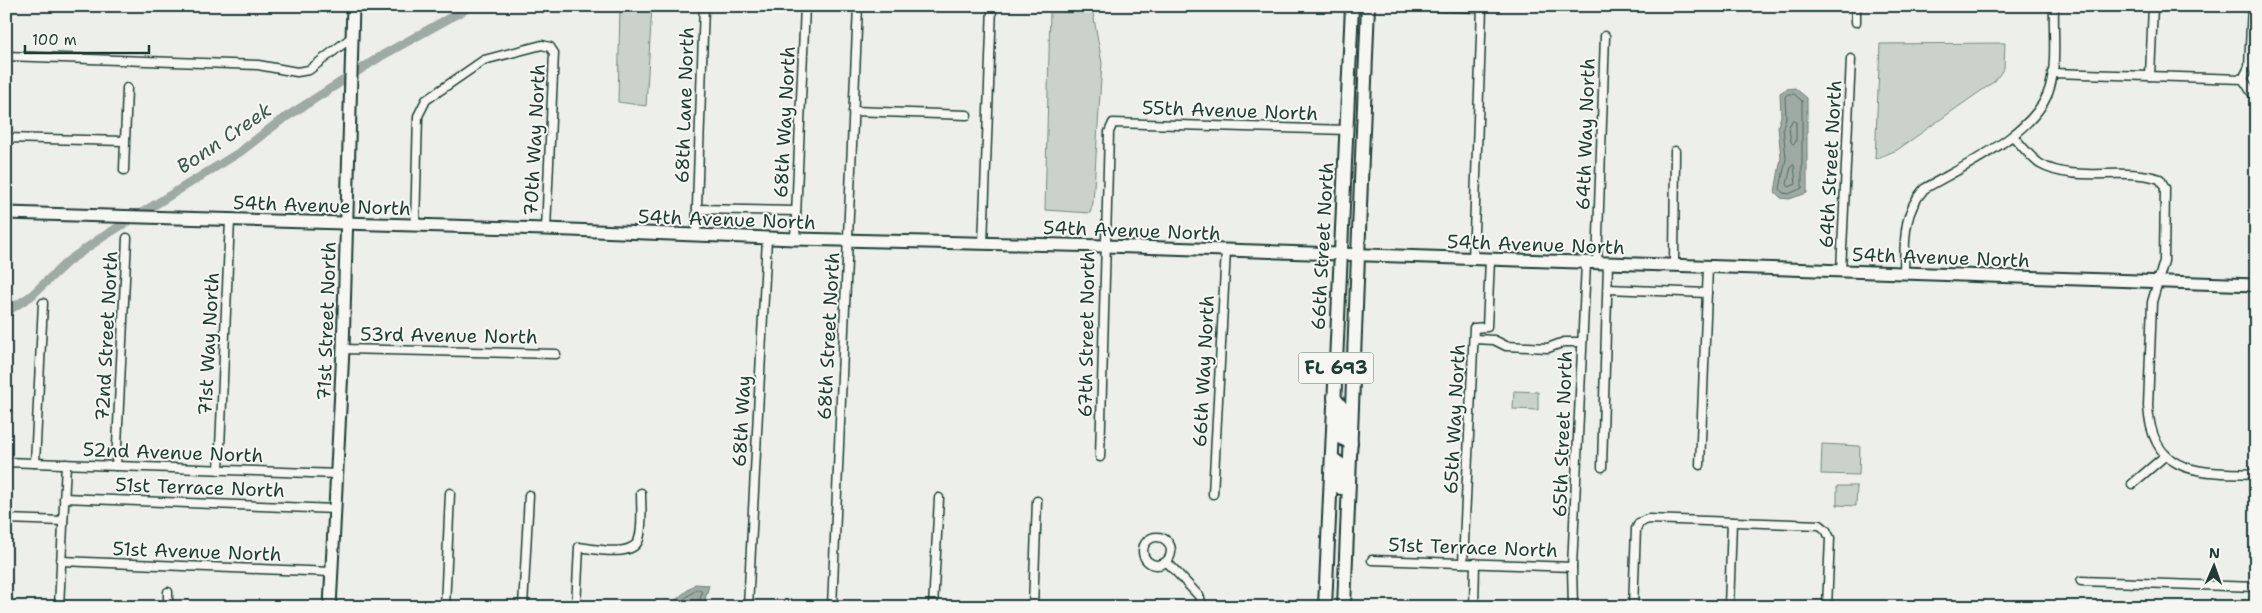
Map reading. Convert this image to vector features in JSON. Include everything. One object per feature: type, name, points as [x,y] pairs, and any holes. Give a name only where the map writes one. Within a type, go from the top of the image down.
[{"type":"main road","name":"71st Street North","points":[[330,607],[338,474],[352,102],[353,6]]},
{"type":"main road","points":[[1352,6],[1357,14],[1357,77],[1365,94]]},
{"type":"main road","name":"66th Street North","points":[[1325,607],[1352,6]]},
{"type":"main road","name":"66th Street North","points":[[1344,607],[1368,6]]},
{"type":"main road","name":"54th Avenue North","points":[[6,213],[546,229],[795,239],[1105,246],[2256,285]]},
{"type":"main road","points":[[1334,397],[1343,409],[1343,440],[1351,443]]},
{"type":"main road","points":[[1332,458],[1340,464],[1341,497],[1348,508]]},
{"type":"main road","points":[[1329,514],[1336,516],[1339,522],[1336,601],[1339,607]]},
{"type":"street","name":"68th Lane North","points":[[696,235],[704,6]]},
{"type":"street","name":"68th Way North","points":[[795,239],[805,6]]},
{"type":"street","name":"68th Street North","points":[[832,607],[858,6]]},
{"type":"street","points":[[983,244],[992,6]]},
{"type":"street","points":[[1419,6],[1482,8],[1474,260]]},
{"type":"street","points":[[1856,6],[1856,22]]},
{"type":"street","points":[[1904,274],[1905,223],[1915,199],[1924,189],[2013,136],[2033,120],[2040,111],[2050,87],[2052,73],[2054,6]]},
{"type":"street","points":[[2150,76],[2153,6]]},
{"type":"street","points":[[2243,80],[2249,67],[2252,6]]},
{"type":"street","name":"64th Way North","points":[[1597,264],[1605,36]]},
{"type":"street","points":[[6,56],[258,65],[297,72],[309,70],[352,37]]},
{"type":"street","name":"70th Way North","points":[[415,226],[418,116],[426,100],[484,60],[542,45],[550,46],[554,53],[546,229]]},
{"type":"street","name":"64th Street North","points":[[1841,271],[1851,59]]},
{"type":"street","points":[[2052,73],[2243,80]]},
{"type":"street","points":[[2243,80],[2256,100]]},
{"type":"street","points":[[124,170],[127,88]]},
{"type":"street","points":[[853,111],[967,115]]},
{"type":"street","name":"55th Avenue North","points":[[1113,123],[1347,130]]},
{"type":"street","name":"67th Street North","points":[[1100,457],[1109,132],[1113,123]]},
{"type":"street","points":[[2013,136],[2039,163],[2054,169],[2070,172],[2147,175],[2160,179],[2165,188],[2164,260],[2152,302],[2148,406],[2149,423],[2154,439],[2166,455],[2180,466],[2200,472],[2256,474]]},
{"type":"street","points":[[6,138],[124,141]]},
{"type":"street","points":[[1674,266],[1675,151]]},
{"type":"street","points":[[697,209],[796,211]]},
{"type":"street","name":"71st Way North","points":[[219,470],[230,220]]},
{"type":"street","name":"72nd Street North","points":[[116,466],[127,238]]},
{"type":"street","name":"68th Way","points":[[748,607],[767,238]]},
{"type":"street","name":"66th Way North","points":[[1213,494],[1226,250]]},
{"type":"street","name":"65th Way North","points":[[1463,563],[1474,328],[1487,327],[1490,260]]},
{"type":"street","points":[[1597,264],[1608,289],[1602,467]]},
{"type":"street","name":"65th Street North","points":[[1573,607],[1572,567],[1582,342],[1597,264]]},
{"type":"street","points":[[1700,465],[1708,267]]},
{"type":"street","points":[[1608,289],[1707,293]]},
{"type":"street","points":[[35,463],[43,303]]},
{"type":"street","points":[[1474,339],[1494,340],[1506,346],[1548,348],[1564,342],[1582,342]]},
{"type":"street","name":"53rd Avenue North","points":[[342,349],[556,354]]},
{"type":"street","points":[[2132,484],[2166,455]]},
{"type":"street","name":"52nd Avenue North","points":[[6,462],[338,474]]},
{"type":"street","points":[[59,607],[66,464]]},
{"type":"street","points":[[576,607],[579,547],[625,551],[634,548],[639,539],[642,492]]},
{"type":"street","points":[[445,607],[450,493]]},
{"type":"street","points":[[523,607],[529,495]]},
{"type":"street","name":"51st Terrace North","points":[[64,498],[335,508]]},
{"type":"street","points":[[933,607],[939,498]]},
{"type":"street","points":[[1032,607],[1037,501]]},
{"type":"street","points":[[1633,607],[1636,529],[1639,523],[1648,519],[1820,525],[1826,530],[1830,538],[1827,607]]},
{"type":"street","points":[[6,520],[63,521]]},
{"type":"street","points":[[1729,607],[1732,522]]},
{"type":"street","name":"51st Terrace North","points":[[1372,560],[1572,567]]},
{"type":"street","name":"51st Avenue North","points":[[61,561],[332,572]]},
{"type":"street","points":[[1167,562],[1199,596],[1203,607]]},
{"type":"street","points":[[1474,607],[1475,564]]},
{"type":"street","points":[[2081,581],[2256,587]]},
{"type":"street","points":[[168,592],[168,607]]},
{"type":"shaded area","points":[[620,6],[652,6],[646,106],[618,102]]},
{"type":"shaded area","points":[[1050,12],[1093,13],[1102,63],[1093,203],[1090,213],[1045,210]]},
{"type":"shaded area","points":[[2005,43],[2004,68],[1995,81],[1897,150],[1875,159],[1880,44]]},
{"type":"shaded area","points":[[1514,391],[1538,392],[1538,410],[1513,409]]},
{"type":"shaded area","points":[[1822,444],[1860,446],[1859,475],[1821,474]]},
{"type":"shaded area","points":[[1837,486],[1857,486],[1856,506],[1837,505]]},
{"type":"water","points":[[1795,88],[1807,98],[1807,193],[1789,199],[1781,198],[1775,192],[1781,158],[1778,126],[1781,116],[1780,93],[1786,89]]},
{"type":"water","points":[[695,584],[709,585],[703,607],[603,607],[673,602]]},
{"type":"waterway","name":"Bonn Creek","points":[[6,312],[31,296],[67,262],[101,238],[240,152],[280,121],[383,55],[471,6]]}]
